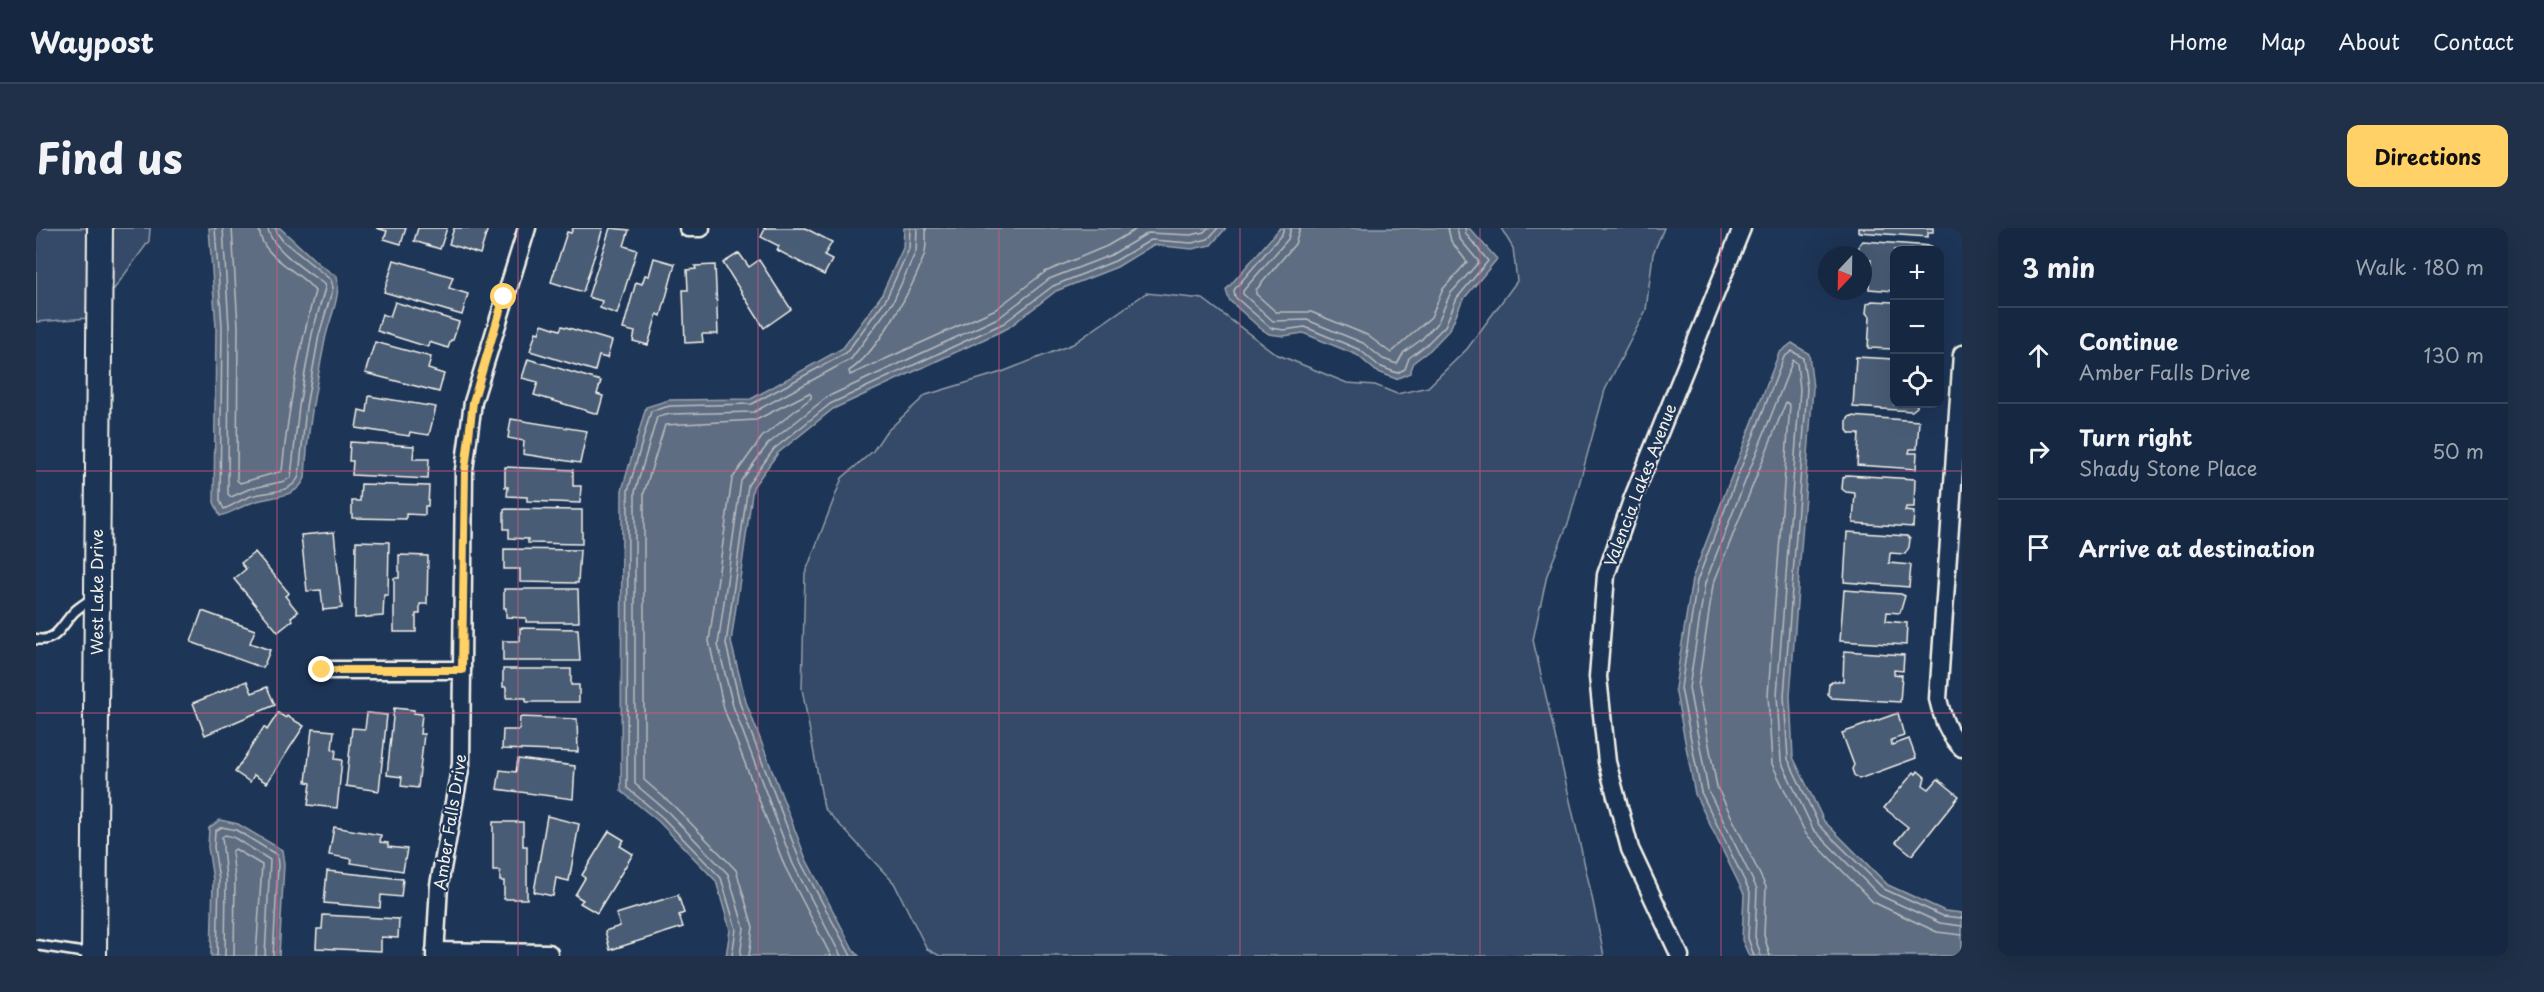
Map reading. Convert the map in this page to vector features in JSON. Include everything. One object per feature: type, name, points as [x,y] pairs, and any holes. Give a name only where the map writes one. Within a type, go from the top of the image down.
[{"type":"street","name":"West Lake Drive","points":[[94,955],[100,228]]},
{"type":"street","name":"Amber Falls Drive","points":[[435,953],[439,885],[461,764],[465,470],[473,402],[527,228]]},
{"type":"street","points":[[688,228],[702,228]]},
{"type":"street","name":"Valencia Lakes Avenue","points":[[1680,956],[1630,849],[1607,762],[1598,677],[1606,575],[1632,500],[1742,228]]},
{"type":"street","points":[[1962,354],[1938,699],[1944,723],[1952,738],[1962,748]]},
{"type":"street","points":[[322,670],[462,670]]},
{"type":"street","points":[[435,953],[549,953]]},
{"type":"lane","points":[[36,639],[41,640],[57,635],[74,612],[97,595]]},
{"type":"lane","points":[[36,945],[94,955]]},
{"type":"shaded area","points":[[36,228],[90,228],[89,318],[36,322]]},
{"type":"shaded area","points":[[110,228],[150,228],[149,241],[109,296]]},
{"type":"shaded area","points":[[1501,228],[1664,228],[1653,254],[1646,310],[1605,390],[1569,521],[1547,575],[1533,640],[1604,956],[940,956],[927,949],[894,883],[824,808],[802,689],[805,574],[842,478],[873,451],[885,433],[926,395],[1002,372],[1073,344],[1146,293],[1203,299],[1276,354],[1347,383],[1375,385],[1397,394],[1428,387],[1467,349],[1517,281],[1513,248]]},
{"type":"water","points":[[209,228],[280,228],[319,264],[337,277],[338,285],[315,391],[305,478],[301,485],[289,493],[258,501],[220,516],[214,502],[216,327]]},
{"type":"water","points":[[904,228],[1226,228],[1211,245],[1192,249],[1153,245],[1117,267],[1056,291],[1008,328],[833,409],[778,453],[753,487],[731,642],[746,702],[806,859],[853,949],[859,956],[726,956],[730,930],[716,881],[658,821],[621,791],[622,490],[646,407],[669,400],[751,399],[843,348],[881,296],[903,248]]},
{"type":"water","points":[[1280,228],[1469,228],[1497,259],[1462,301],[1450,329],[1430,350],[1414,362],[1410,373],[1396,379],[1376,371],[1357,355],[1303,333],[1284,336],[1269,334],[1229,300],[1226,290]]},
{"type":"water","points":[[1792,343],[1809,354],[1813,388],[1790,696],[1793,757],[1824,821],[1888,885],[1945,911],[1962,913],[1962,956],[1749,956],[1742,940],[1744,894],[1695,794],[1675,688],[1692,579],[1779,353]]},
{"type":"water","points":[[220,820],[238,824],[282,850],[284,864],[279,956],[211,956],[213,880],[208,847],[209,828]]},
{"type":"building","points":[[376,228],[406,228],[401,244],[384,239],[387,231]]},
{"type":"building","points":[[418,228],[447,228],[440,249],[414,241]]},
{"type":"building","points":[[454,228],[488,228],[480,254],[449,244]]},
{"type":"building","points":[[573,228],[603,228],[583,292],[551,282],[567,232],[571,233]]},
{"type":"building","points":[[610,228],[629,230],[624,246],[637,250],[617,314],[600,308],[602,301],[588,297]]},
{"type":"building","points":[[763,228],[805,228],[832,242],[824,256],[832,260],[824,275],[777,250],[779,246],[761,237],[765,229]]},
{"type":"building","points":[[1858,228],[1933,228],[1933,232],[1928,232],[1928,237],[1858,232]]},
{"type":"building","points":[[1863,241],[1931,246],[1890,246],[1890,291],[1872,289],[1872,246],[1859,245]]},
{"type":"building","points":[[739,253],[749,267],[759,260],[791,309],[764,328],[723,263]]},
{"type":"building","points":[[654,258],[675,264],[661,316],[657,314],[648,345],[633,341],[635,332],[623,329],[636,282],[642,284],[645,275],[649,276]]},
{"type":"building","points":[[394,260],[453,277],[449,288],[468,294],[462,315],[384,292]]},
{"type":"building","points":[[715,265],[718,334],[702,334],[703,342],[685,343],[683,290],[688,290],[687,270],[696,269],[695,266]]},
{"type":"building","points":[[1872,301],[1890,302],[1890,349],[1868,348],[1870,317],[1866,313],[1867,304]]},
{"type":"building","points":[[395,302],[459,322],[448,348],[429,342],[428,347],[377,331],[382,314],[390,317]]},
{"type":"building","points":[[542,324],[560,330],[562,326],[612,341],[607,358],[599,356],[595,371],[530,351],[536,332],[539,333]]},
{"type":"building","points":[[375,342],[431,357],[428,369],[444,374],[439,392],[365,373]]},
{"type":"building","points":[[1856,357],[1890,359],[1890,408],[1916,408],[1912,411],[1853,407]]},
{"type":"building","points":[[528,359],[601,381],[597,394],[603,396],[598,414],[534,395],[538,382],[522,378]]},
{"type":"building","points":[[369,396],[436,407],[429,435],[410,432],[409,436],[356,428],[359,410],[367,412]]},
{"type":"building","points":[[1850,416],[1919,421],[1917,449],[1910,449],[1909,453],[1917,453],[1916,469],[1857,465],[1859,434],[1850,434],[1847,430],[1847,420]]},
{"type":"building","points":[[511,419],[587,431],[580,463],[523,454],[524,441],[508,438]]},
{"type":"building","points":[[350,442],[414,446],[413,459],[429,459],[428,479],[352,475],[353,461],[349,461]]},
{"type":"building","points":[[505,467],[573,470],[573,486],[581,486],[580,503],[527,501],[527,497],[507,496]]},
{"type":"building","points":[[1847,475],[1915,479],[1914,507],[1906,507],[1905,511],[1914,512],[1913,527],[1853,523],[1855,493],[1842,489],[1843,478]]},
{"type":"building","points":[[361,484],[429,486],[425,515],[406,514],[406,519],[352,518],[352,501],[360,501]]},
{"type":"building","points":[[504,509],[582,510],[582,544],[528,543],[528,539],[509,538],[509,529],[504,529]]},
{"type":"building","points":[[334,532],[342,608],[323,610],[321,590],[307,591],[301,535]]},
{"type":"building","points":[[1847,532],[1907,536],[1910,539],[1905,554],[1890,553],[1889,563],[1911,565],[1909,587],[1844,582]]},
{"type":"building","points":[[356,541],[389,542],[388,595],[384,595],[383,616],[355,618]]},
{"type":"building","points":[[504,549],[580,550],[578,583],[520,582],[520,569],[504,569]]},
{"type":"building","points":[[255,552],[289,593],[285,596],[298,612],[291,617],[293,620],[278,632],[234,579],[246,569],[241,563]]},
{"type":"building","points":[[399,555],[428,556],[427,604],[420,604],[420,614],[416,614],[416,632],[394,632],[394,578],[399,578]]},
{"type":"building","points":[[504,589],[578,589],[579,622],[526,622],[526,618],[506,617]]},
{"type":"building","points":[[1844,590],[1905,596],[1900,613],[1887,612],[1886,621],[1907,623],[1906,645],[1840,641]]},
{"type":"building","points":[[202,611],[255,630],[250,643],[270,650],[263,668],[191,642]]},
{"type":"building","points":[[520,628],[578,629],[580,661],[503,661],[503,641],[520,641]]},
{"type":"building","points":[[1844,651],[1904,655],[1903,671],[1894,670],[1894,674],[1902,675],[1900,702],[1832,698],[1828,694],[1829,684],[1833,681],[1843,681]]},
{"type":"building","points":[[503,669],[571,669],[571,685],[579,685],[579,702],[526,702],[526,698],[506,698],[506,687],[503,687]]},
{"type":"building","points":[[247,681],[252,693],[267,687],[275,705],[205,735],[193,703]]},
{"type":"building","points":[[394,708],[414,710],[414,713],[422,714],[420,734],[424,734],[418,788],[401,786],[402,777],[387,775]]},
{"type":"building","points":[[278,713],[304,726],[267,783],[254,775],[250,782],[235,772],[264,727],[267,730]]},
{"type":"building","points":[[367,713],[387,715],[379,791],[346,786],[352,728],[365,729]]},
{"type":"building","points":[[1898,713],[1904,736],[1891,740],[1892,745],[1909,739],[1916,758],[1859,779],[1854,775],[1852,769],[1854,765],[1842,733]]},
{"type":"building","points":[[520,717],[577,719],[578,752],[502,749],[503,730],[519,730]]},
{"type":"building","points":[[312,729],[334,731],[332,749],[336,750],[335,759],[342,760],[337,808],[308,805],[311,783],[306,782]]},
{"type":"building","points":[[518,759],[575,766],[573,799],[497,789],[500,770],[516,772]]},
{"type":"building","points":[[1918,771],[1925,777],[1923,785],[1929,789],[1938,779],[1959,796],[1912,855],[1896,842],[1908,827],[1884,808],[1914,772],[1916,774]]},
{"type":"building","points":[[547,816],[579,824],[569,881],[556,878],[553,896],[534,892]]},
{"type":"building","points":[[493,822],[523,822],[523,846],[527,846],[527,899],[504,899],[504,881],[500,881],[500,871],[493,871]]},
{"type":"building","points":[[334,827],[381,835],[380,842],[388,843],[388,847],[407,849],[403,871],[351,863],[352,859],[329,855]]},
{"type":"building","points":[[609,831],[624,840],[620,846],[633,854],[597,913],[580,903],[583,900],[575,895],[585,878],[582,875]]},
{"type":"building","points":[[327,871],[403,879],[401,897],[381,895],[380,908],[324,903]]},
{"type":"building","points":[[678,895],[684,913],[679,915],[683,927],[610,950],[605,931],[620,926],[616,914]]},
{"type":"building","points":[[323,915],[399,919],[398,938],[381,937],[381,951],[316,948],[317,929],[322,929]]},
{"type":"route","points":[[322,670],[462,670],[465,470],[473,402],[504,297]]}]
